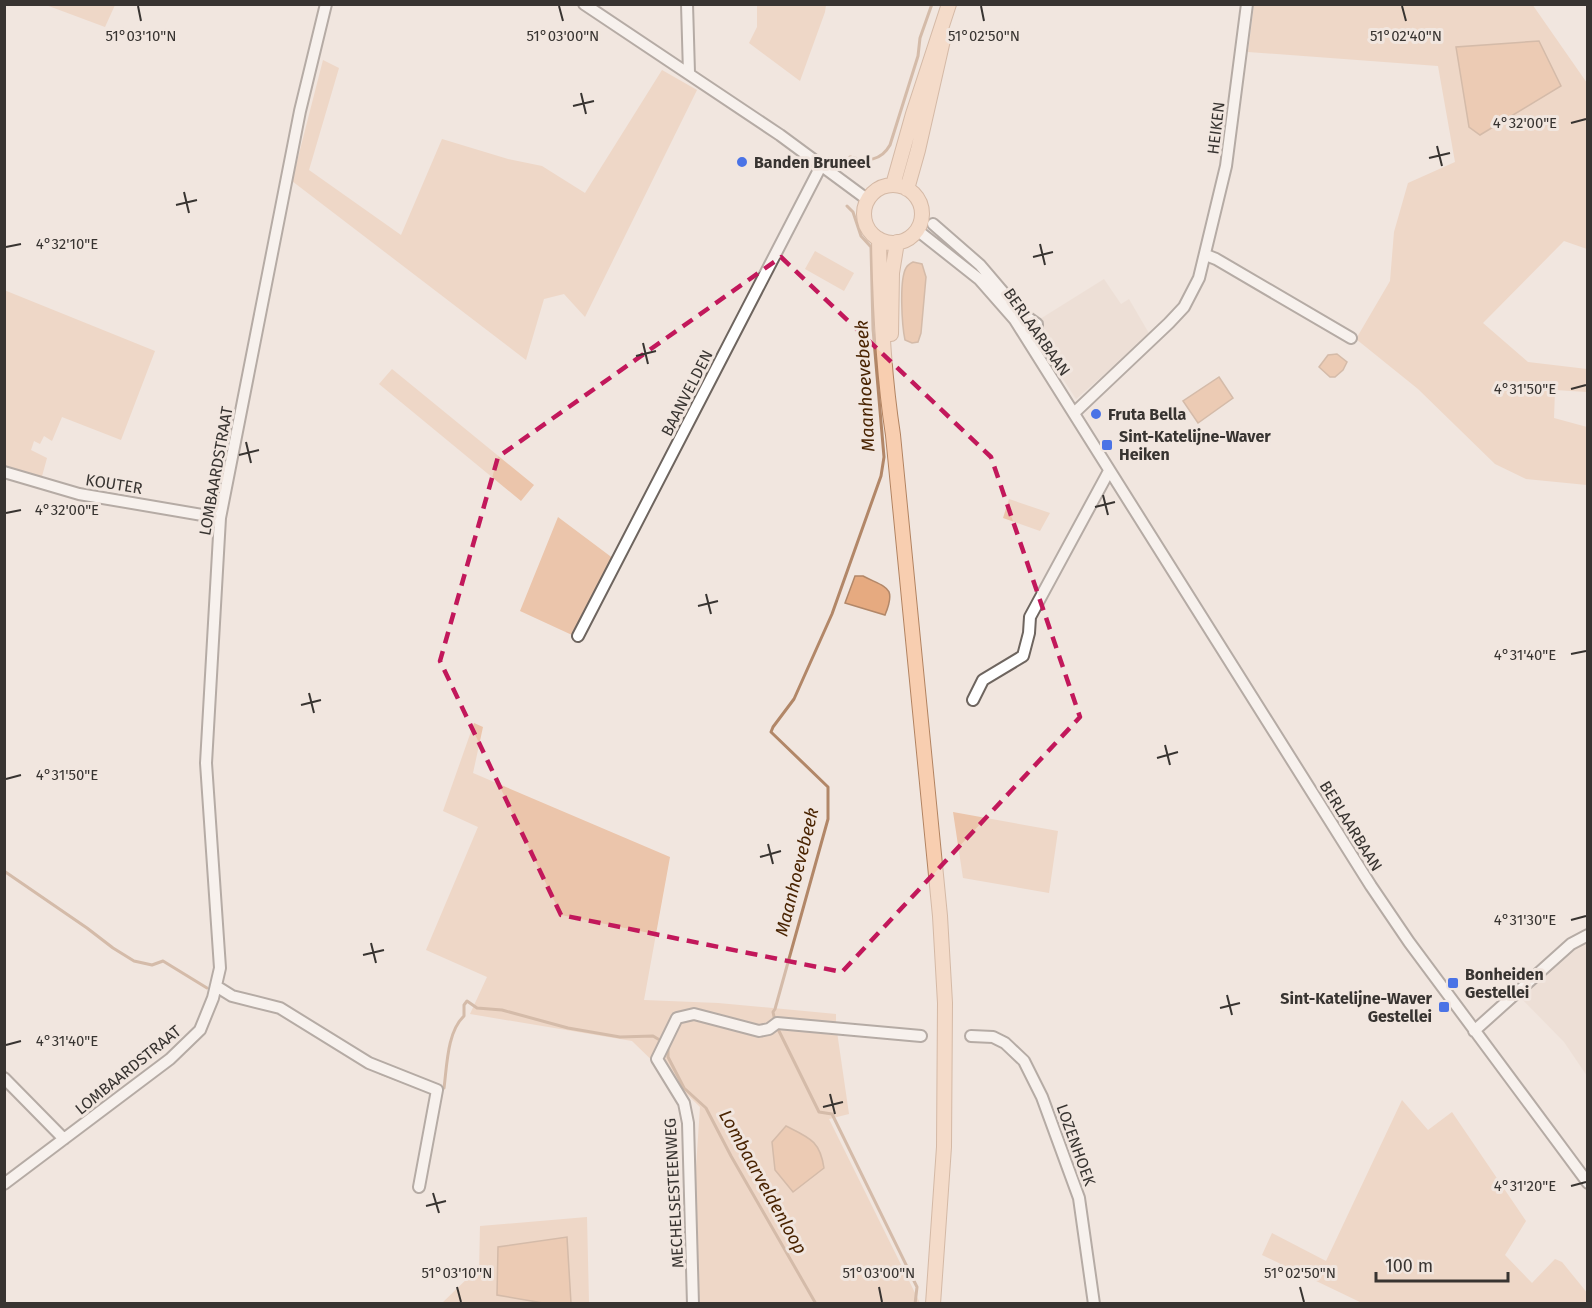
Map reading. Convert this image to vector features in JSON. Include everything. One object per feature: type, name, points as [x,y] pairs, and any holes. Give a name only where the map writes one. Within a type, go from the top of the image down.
[{"type":"main road","points":[[893,185],[926,73],[949,8]]},
{"type":"main road","points":[[907,189],[941,57],[949,8]]},
{"type":"main road","points":[[893,185],[907,189],[915,196],[921,209],[917,230],[906,239],[897,242],[879,239],[870,231],[865,221],[868,200],[879,189],[893,185]]},
{"type":"main road","points":[[879,239],[887,398],[893,435],[940,916],[945,1003],[944,1147],[933,1304]]},
{"type":"main road","points":[[893,435],[891,320],[892,273],[897,242]]},
{"type":"street","name":"LOMBAARDSTRAAT","points":[[4,1184],[170,1059],[200,1030],[216,986],[220,968],[206,764],[220,518],[300,111],[326,4]]},
{"type":"street","points":[[584,4],[822,164],[868,200]]},
{"type":"street","points":[[687,4],[689,73]]},
{"type":"street","name":"HEIKEN","points":[[1074,413],[1136,356],[1184,307],[1200,278],[1226,166],[1247,4]]},
{"type":"street","name":"BAANVELDEN","points":[[578,636],[822,164]]},
{"type":"street","points":[[933,224],[980,265],[1020,312],[1037,324],[1036,331],[1028,339]]},
{"type":"street","name":"BERLAARBAAN","points":[[917,230],[978,279],[1006,309],[1028,339],[1371,886],[1474,1031],[1587,1183]]},
{"type":"street","points":[[1206,255],[1351,338]]},
{"type":"street","points":[[973,700],[983,680],[1023,656],[1029,633],[1030,617],[1109,471]]},
{"type":"street","name":"KOUTER","points":[[4,472],[79,494],[220,518]]},
{"type":"street","points":[[1474,1031],[1571,944],[1587,935]]},
{"type":"street","points":[[216,986],[232,996],[280,1008],[369,1063],[437,1090],[419,1187]]},
{"type":"street","name":"MECHELSESTEENWEG","points":[[693,1304],[688,1123],[684,1103],[657,1059],[677,1018],[694,1014],[759,1031],[769,1029],[777,1023],[921,1036]]},
{"type":"street","name":"LOZENHOEK","points":[[971,1036],[993,1037],[1005,1043],[1024,1061],[1042,1096],[1079,1198],[1094,1304]]},
{"type":"street","points":[[4,1078],[64,1139]]},
{"type":"highlighted area","points":[[781,257],[991,457],[1080,717],[842,972],[561,915],[440,661],[498,457]]},
{"type":"shaded area","points":[[1532,4],[1587,83],[1587,249],[1564,241],[1483,323],[1528,362],[1587,369],[1587,392],[1555,390],[1554,418],[1587,427],[1587,485],[1526,479],[1495,464],[1418,389],[1356,339],[1390,281],[1394,232],[1408,183],[1455,162],[1438,66],[1248,52],[1254,5]]},
{"type":"shaded area","points":[[46,5],[115,5],[105,27]]},
{"type":"shaded area","points":[[757,5],[826,5],[800,81],[749,43],[757,27]]},
{"type":"shaded area","points":[[1539,41],[1561,86],[1480,135],[1469,127],[1456,47]]},
{"type":"shaded area","points":[[323,60],[339,68],[309,170],[401,235],[442,139],[508,159],[542,166],[585,193],[662,70],[697,90],[585,317],[564,294],[544,299],[526,360],[292,181]]},
{"type":"shaded area","points":[[815,251],[854,273],[844,291],[805,269]]},
{"type":"shaded area","points":[[913,262],[922,264],[926,277],[921,333],[918,342],[912,343],[905,340],[902,292],[906,268]]},
{"type":"shaded area","points":[[1104,279],[1121,304],[1129,299],[1150,335],[1076,399],[1044,350],[1050,345],[1042,330],[1040,319]]},
{"type":"shaded area","points":[[4,290],[155,351],[121,440],[62,417],[52,441],[44,436],[40,444],[34,441],[31,450],[47,458],[41,480],[5,468]]},
{"type":"shaded area","points":[[1337,354],[1347,362],[1343,370],[1335,377],[1330,377],[1319,367],[1328,355]]},
{"type":"shaded area","points":[[392,369],[534,485],[521,501],[379,384]]},
{"type":"shaded area","points":[[1219,377],[1233,398],[1198,423],[1183,401]]},
{"type":"shaded area","points":[[1009,499],[1050,513],[1040,531],[1003,518]]},
{"type":"shaded area","points":[[558,517],[614,559],[572,635],[520,611]]},
{"type":"shaded area","points":[[855,576],[863,576],[887,589],[890,598],[885,615],[845,603]]},
{"type":"shaded area","points":[[474,723],[483,727],[473,773],[670,857],[644,1000],[718,1003],[836,1014],[849,1114],[829,1119],[920,1303],[687,1303],[700,1107],[632,1041],[470,1014],[487,977],[426,950],[478,827],[443,811]]},
{"type":"shaded area","points":[[953,812],[1058,831],[1049,893],[963,878]]},
{"type":"shaded area","points":[[1587,935],[1587,1076],[1564,1042],[1516,993]]},
{"type":"shaded area","points":[[1402,1100],[1428,1130],[1452,1112],[1526,1221],[1505,1255],[1532,1283],[1555,1259],[1562,1262],[1587,1293],[1587,1303],[1362,1303],[1262,1255],[1272,1233],[1326,1261]]},
{"type":"shaded area","points":[[786,1126],[802,1134],[817,1146],[824,1168],[793,1192],[775,1170],[772,1142]]},
{"type":"shaded area","points":[[587,1217],[589,1303],[441,1304],[473,1273],[479,1275],[480,1226]]},
{"type":"shaded area","points":[[567,1237],[571,1303],[543,1303],[497,1295],[498,1247]]},
{"type":"waterway","name":"Maanhoevebeek","points":[[850,157],[873,159],[882,154],[890,145],[932,4]]},
{"type":"waterway","name":"Maanhoevebeek","points":[[775,1021],[773,1012],[828,819],[828,787],[771,732],[794,699],[832,614],[881,476],[884,457],[873,329],[871,247],[861,236],[853,212],[847,206]]},
{"type":"waterway","name":"Lombaarveldenloop","points":[[4,871],[134,961],[152,965],[163,961],[207,988]]},
{"type":"waterway","name":"Lombaarveldenloop","points":[[222,996],[231,1000]]},
{"type":"waterway","name":"Lombaarveldenloop","points":[[444,1088],[451,1040],[458,1023],[464,1016],[464,1005],[467,1001],[477,1008],[502,1010],[568,1028],[620,1037],[653,1036],[658,1039]]},
{"type":"waterway","name":"Maanhoevebeek","points":[[777,1027],[819,1112],[832,1114],[917,1287],[915,1304]]},
{"type":"waterway","name":"Lombaarveldenloop","points":[[668,1045],[668,1057],[684,1088],[706,1108],[816,1304]]},
{"type":"waterway","name":"Lombaarveldenloop","points":[[380,1073],[401,1081]]},
{"type":"place","name":"Banden Bruneel","points":[[742,162]]},
{"type":"place","name":"Fruta Bella","points":[[1096,414]]},
{"type":"place","name":"Sint-Katelijne-Waver Heiken","points":[[1107,445]]},
{"type":"place","name":"Bonheiden Gestellei","points":[[1453,983]]},
{"type":"place","name":"Sint-Katelijne-Waver Gestellei","points":[[1444,1007]]}]
